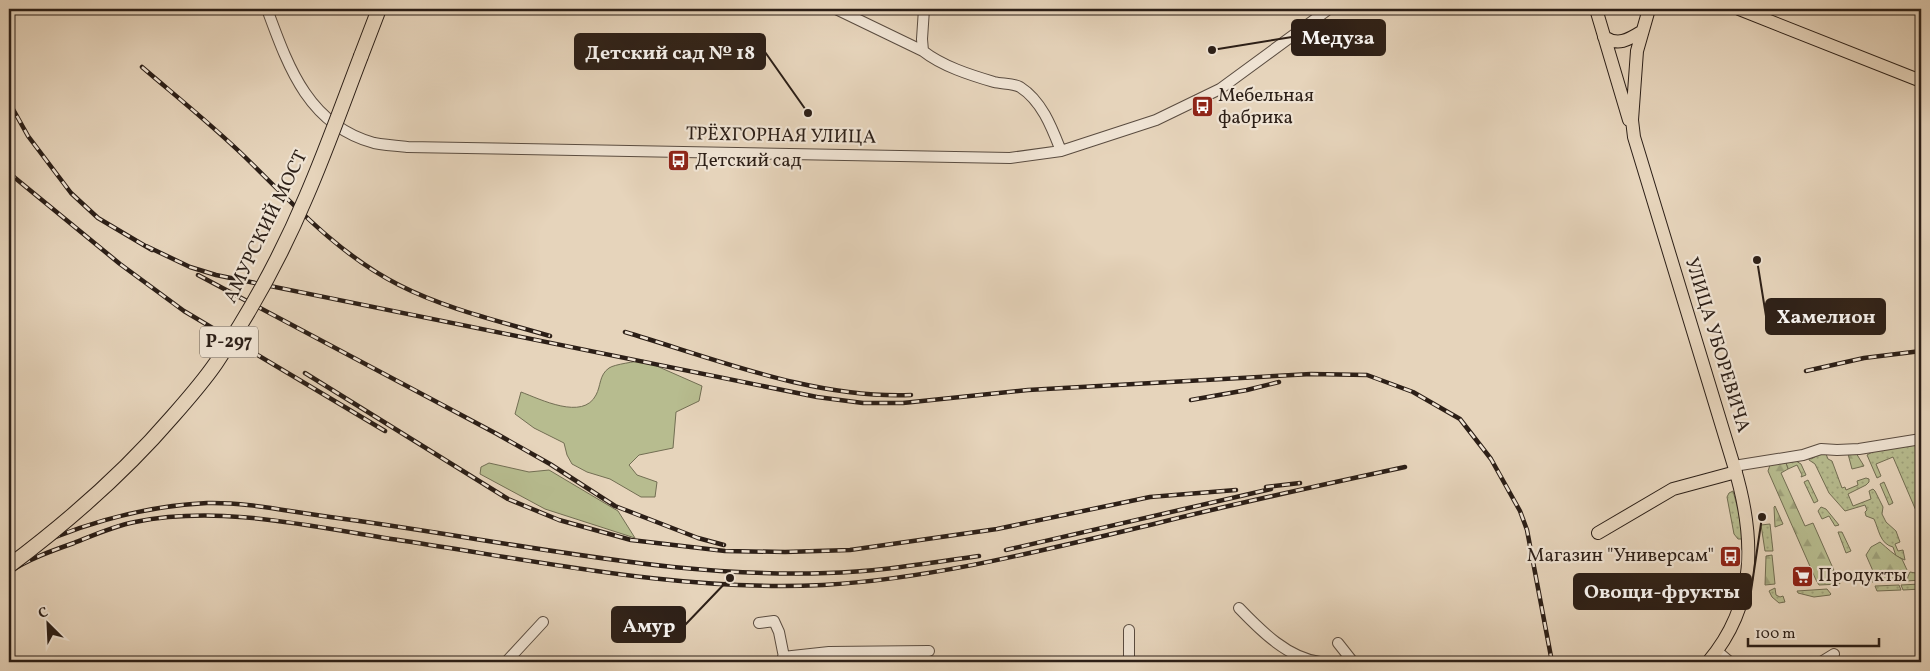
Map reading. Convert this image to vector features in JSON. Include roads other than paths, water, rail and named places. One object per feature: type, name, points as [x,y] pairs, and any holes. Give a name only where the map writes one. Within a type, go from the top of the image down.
[{"type":"highway","name":"АМУРСКИЙ МОСТ","points":[[9,566],[57,530],[104,489],[147,447],[215,364],[276,260],[306,198],[379,9]]},
{"type":"main road","points":[[1596,9],[1634,137]]},
{"type":"main road","name":"УЛИЦА УБОРЕВИЧА","points":[[1649,9],[1636,51],[1632,120],[1634,137],[1735,469],[1746,511],[1748,541],[1746,577],[1738,614],[1731,630],[1708,662]]},
{"type":"main road","points":[[1739,9],[1921,81]]},
{"type":"main road","points":[[1604,37],[1613,42],[1626,41],[1641,32]]},
{"type":"main road","points":[[1598,533],[1672,489],[1735,469]]},
{"type":"street","name":"ТРЁХГОРНАЯ УЛИЦА","points":[[268,9],[280,44],[296,81],[312,104],[328,120],[347,132],[374,143],[408,147],[1010,158],[1061,151],[1156,120],[1220,89],[1328,9]]},
{"type":"street","points":[[836,9],[923,51],[934,60],[994,82],[1019,87],[1038,104],[1052,128],[1061,151]]},
{"type":"street","points":[[923,51],[924,9]]},
{"type":"street","points":[[1735,469],[1803,455],[1820,449],[1859,449],[1921,439]]},
{"type":"street","points":[[1240,608],[1255,625],[1275,642],[1306,660],[1320,662]]},
{"type":"street","points":[[759,623],[774,621],[784,660],[828,652],[929,651]]},
{"type":"street","points":[[506,662],[543,622]]},
{"type":"street","points":[[1129,630],[1129,662]]},
{"type":"street","points":[[1338,644],[1353,662]]},
{"type":"street","points":[[1717,651],[1730,662]]},
{"type":"street","points":[[1821,662],[1834,654]]},
{"type":"railway","points":[[142,67],[233,145],[317,227],[356,259],[377,273],[435,301],[550,336]]},
{"type":"railway","points":[[9,102],[28,136],[71,193],[98,218],[152,250]]},
{"type":"railway","points":[[9,173],[120,264],[184,311],[385,431]]},
{"type":"railway","points":[[146,246],[190,267],[216,275],[817,397],[863,403],[903,403],[1028,390],[1311,374],[1367,375],[1413,392],[1460,419],[1491,459],[1520,511],[1527,530],[1552,662]]},
{"type":"railway","points":[[198,275],[497,434],[550,464],[615,506],[698,538],[724,545]]},
{"type":"railway","points":[[625,332],[730,365],[802,384],[838,391],[875,395],[911,395]]},
{"type":"railway","points":[[1806,371],[1864,358],[1921,351]]},
{"type":"railway","points":[[305,373],[508,499],[559,520],[631,540],[725,551],[850,550],[997,529],[1150,497],[1236,490]]},
{"type":"railway","points":[[1191,400],[1279,382]]},
{"type":"railway","points":[[9,572],[40,556],[119,526],[169,517],[202,516],[270,520],[613,574],[666,580],[771,586],[864,582],[990,562],[1248,501],[1405,467]]},
{"type":"railway","points":[[1266,487],[1300,483]]},
{"type":"railway","points":[[1006,550],[1271,489]]},
{"type":"railway","points":[[9,559],[55,537],[105,520],[156,509],[207,503],[253,506],[630,562],[750,573],[789,574],[865,571],[979,556]]},
{"type":"place","name":"Медуза","points":[[1212,50]]},
{"type":"place","name":"Мебельная фабрика","points":[[1202,107]]},
{"type":"place","name":"Детский сад № 18","points":[[808,113]]},
{"type":"place","name":"Детский сад","points":[[679,161]]},
{"type":"place","name":"Хамелион","points":[[1757,260]]},
{"type":"place","name":"Овощи-фрукты","points":[[1762,517]]},
{"type":"place","name":"Магазин \"Универсам\"","points":[[1730,556]]},
{"type":"place","name":"Продукты","points":[[1802,576]]},
{"type":"place","name":"Амур","points":[[730,578]]}]
